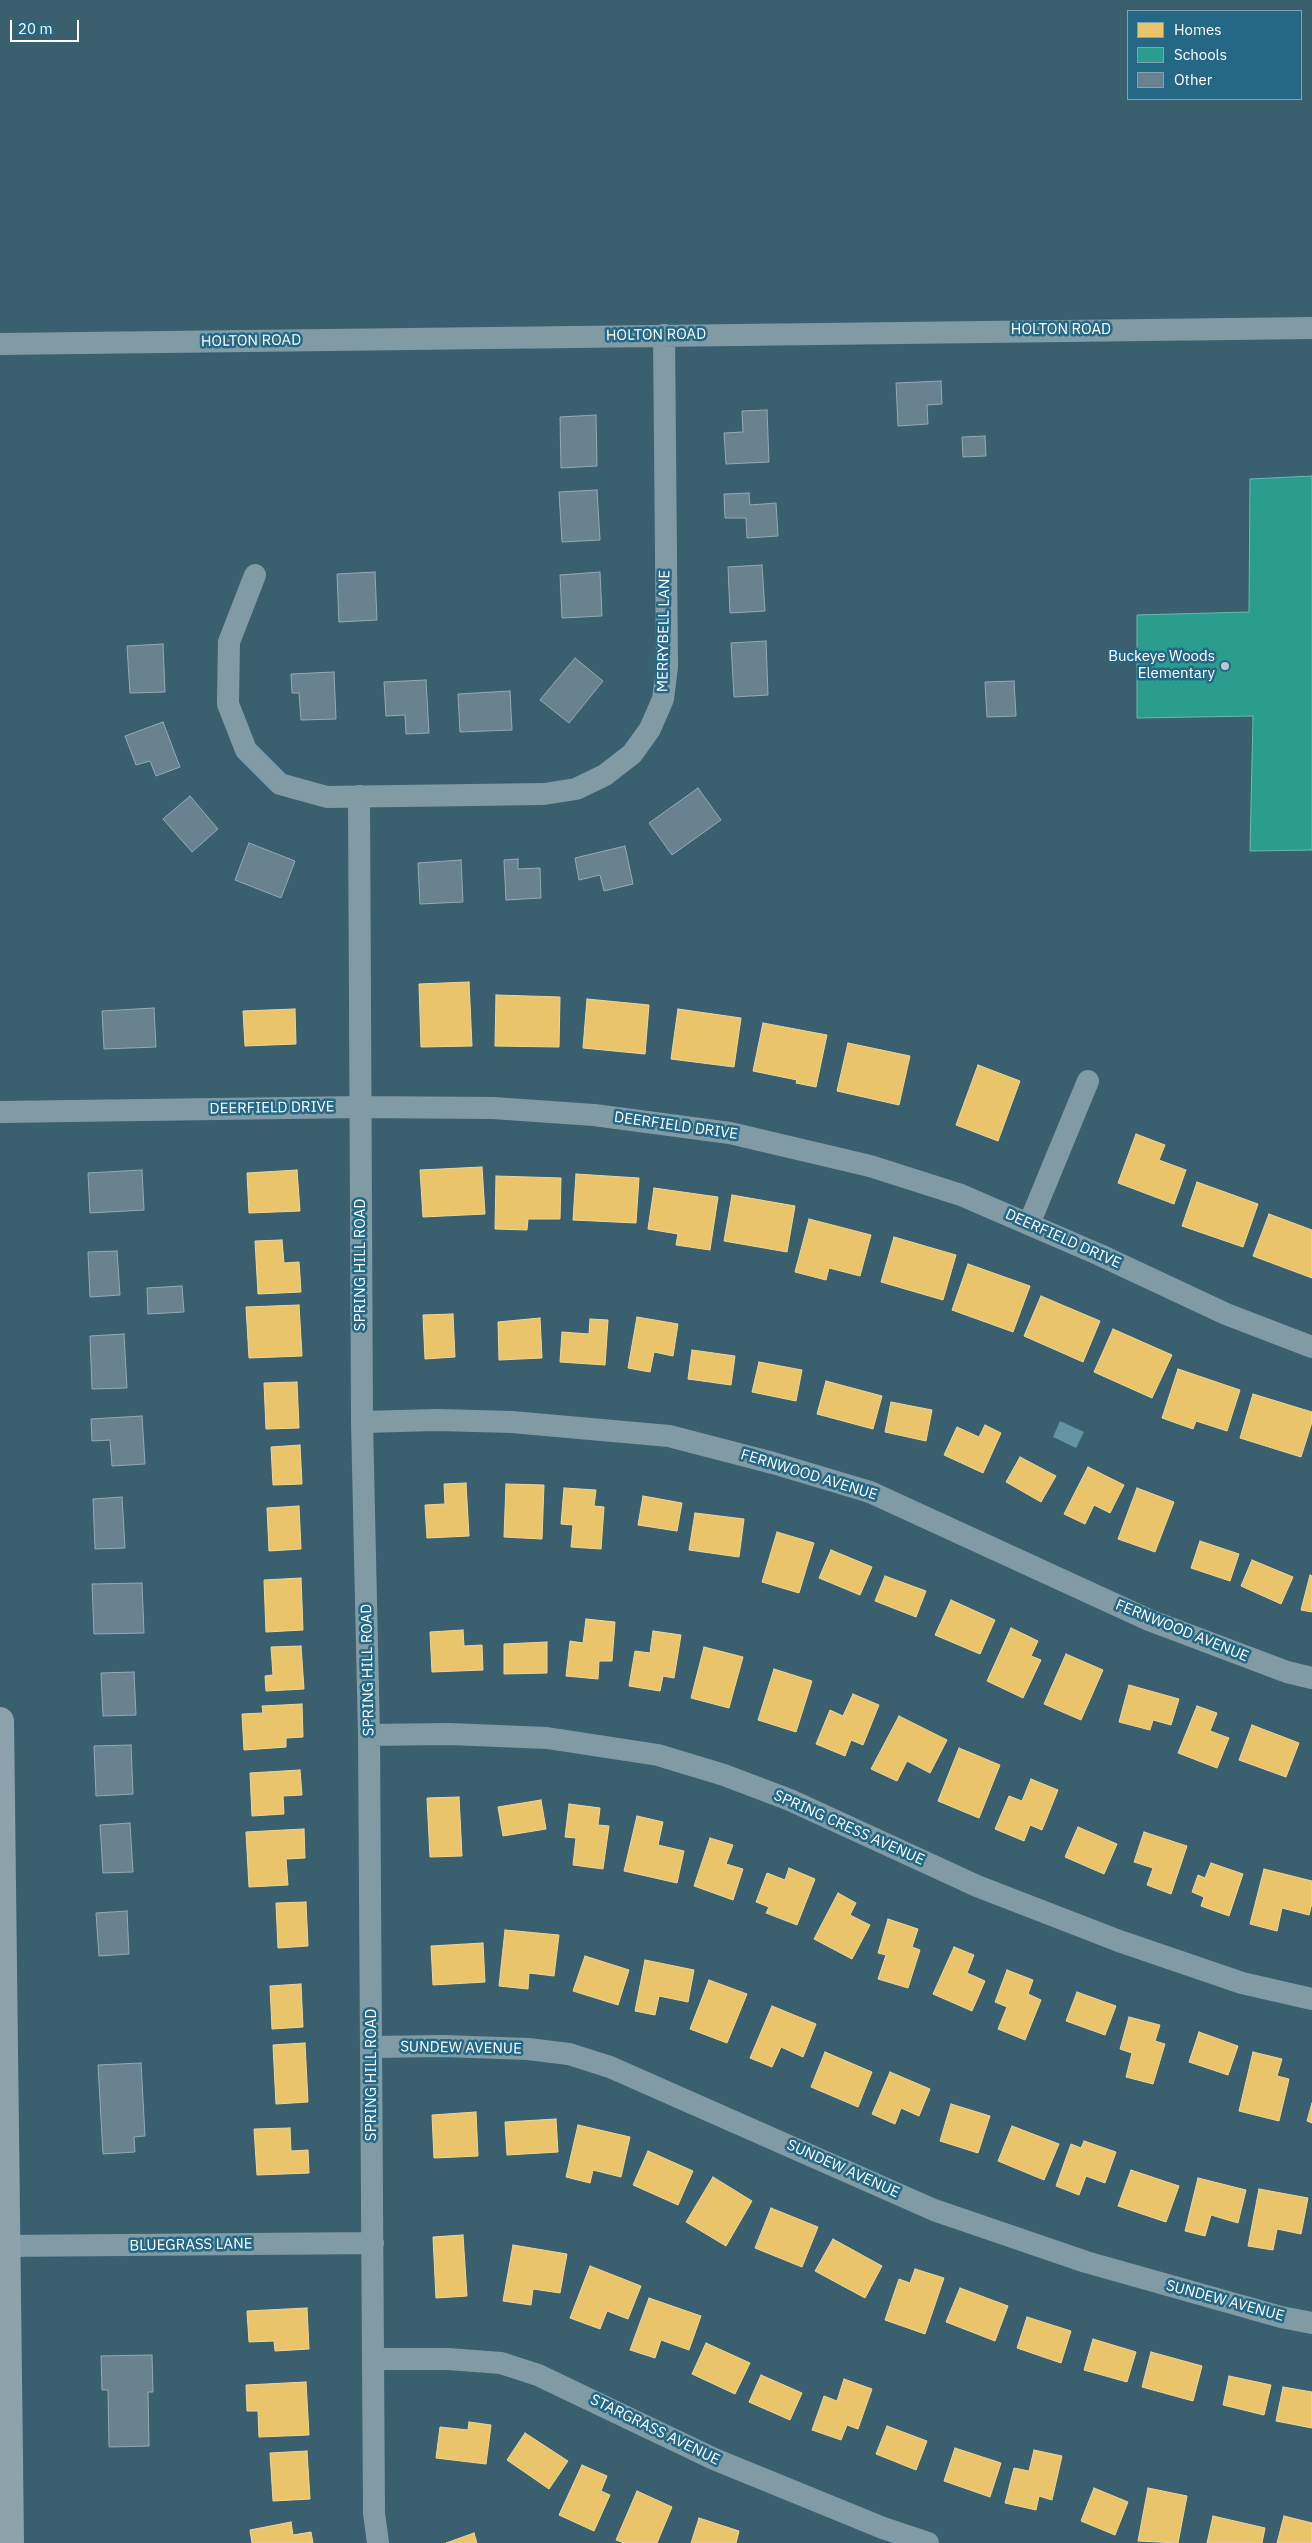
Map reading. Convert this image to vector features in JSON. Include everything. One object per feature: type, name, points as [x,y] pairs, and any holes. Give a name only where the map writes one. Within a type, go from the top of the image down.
[{"type":"main road","points":[[0,1720],[4,2246],[10,2543]]},
{"type":"street","name":"HOLTON ROAD","points":[[0,344],[1312,328]]},
{"type":"street","name":"MERRYBELL LANE","points":[[254,575],[229,642],[228,704],[246,750],[280,784],[327,797],[544,794],[576,789],[605,776],[632,754],[650,729],[663,699],[667,667],[664,335]]},
{"type":"street","name":"SPRING HILL ROAD","points":[[359,796],[362,1422],[369,1735],[374,2513],[378,2543]]},
{"type":"street","points":[[1029,1224],[1088,1081]]},
{"type":"street","name":"DEERFIELD DRIVE","points":[[0,1112],[360,1107],[494,1108],[594,1114],[730,1132],[870,1166],[961,1195],[1226,1314],[1312,1347]]},
{"type":"street","name":"FERNWOOD AVENUE","points":[[362,1422],[437,1420],[512,1422],[669,1436],[773,1463],[870,1492],[1149,1620],[1287,1672],[1312,1678]]},
{"type":"street","name":"SPRING CRESS AVENUE","points":[[369,1735],[449,1734],[547,1738],[658,1755],[724,1775],[790,1800],[977,1886],[1119,1941],[1242,1983],[1312,1999]]},
{"type":"street","name":"SUNDEW AVENUE","points":[[372,2047],[444,2046],[528,2049],[568,2054],[628,2074],[934,2210],[1086,2262],[1281,2317],[1312,2323]]},
{"type":"street","name":"BLUEGRASS LANE","points":[[4,2246],[373,2243]]},
{"type":"street","name":"STARGRASS AVENUE","points":[[374,2359],[448,2359],[501,2363],[568,2388],[714,2459],[883,2528],[928,2543]]},
{"type":"water","points":[[1060,1421],[1084,1432],[1076,1448],[1053,1437]]},
{"type":"building: Homes","points":[[469,982],[472,1046],[421,1047],[419,984]]},
{"type":"building: Homes","points":[[496,995],[560,997],[559,1047],[495,1046]]},
{"type":"building: Homes","points":[[587,999],[649,1005],[645,1054],[583,1048]]},
{"type":"building: Homes","points":[[295,1009],[296,1044],[245,1046],[243,1011]]},
{"type":"building: Homes","points":[[678,1009],[741,1018],[734,1067],[671,1059]]},
{"type":"building: Homes","points":[[763,1023],[827,1035],[816,1087],[796,1083],[797,1080],[753,1071]]},
{"type":"building: Homes","points":[[848,1043],[910,1056],[899,1105],[837,1091]]},
{"type":"building: Homes","points":[[978,1065],[1020,1081],[998,1141],[956,1125]]},
{"type":"building: Homes","points":[[1136,1134],[1165,1145],[1159,1160],[1186,1170],[1174,1204],[1118,1183]]},
{"type":"building: Homes","points":[[482,1167],[485,1214],[423,1217],[420,1170]]},
{"type":"building: Homes","points":[[297,1170],[300,1211],[249,1213],[247,1173]]},
{"type":"building: Homes","points":[[576,1174],[639,1178],[636,1223],[573,1220]]},
{"type":"building: Homes","points":[[496,1176],[561,1178],[560,1219],[528,1219],[527,1230],[495,1229]]},
{"type":"building: Homes","points":[[1197,1182],[1258,1204],[1243,1247],[1182,1226]]},
{"type":"building: Homes","points":[[654,1188],[718,1197],[710,1250],[676,1245],[678,1234],[648,1229]]},
{"type":"building: Homes","points":[[732,1195],[795,1206],[787,1252],[724,1241]]},
{"type":"building: Homes","points":[[1269,1214],[1312,1230],[1312,1278],[1253,1256]]},
{"type":"building: Homes","points":[[809,1219],[871,1235],[860,1276],[829,1268],[826,1280],[795,1272]]},
{"type":"building: Homes","points":[[894,1237],[956,1255],[943,1300],[881,1282]]},
{"type":"building: Homes","points":[[282,1240],[284,1263],[299,1262],[301,1292],[258,1294],[255,1241]]},
{"type":"building: Homes","points":[[968,1264],[1030,1286],[1013,1332],[952,1310]]},
{"type":"building: Homes","points":[[1041,1296],[1100,1321],[1083,1362],[1024,1336]]},
{"type":"building: Homes","points":[[299,1305],[302,1356],[249,1358],[246,1307]]},
{"type":"building: Homes","points":[[453,1314],[455,1357],[425,1359],[423,1315]]},
{"type":"building: Homes","points":[[637,1317],[678,1324],[673,1356],[654,1352],[650,1372],[628,1368]]},
{"type":"building: Homes","points":[[540,1318],[542,1358],[499,1360],[498,1322]]},
{"type":"building: Homes","points":[[590,1319],[608,1320],[605,1365],[560,1362],[562,1332],[589,1334]]},
{"type":"building: Homes","points":[[1113,1329],[1172,1355],[1152,1398],[1094,1372]]},
{"type":"building: Homes","points":[[692,1350],[735,1356],[731,1385],[688,1379]]},
{"type":"building: Homes","points":[[759,1362],[802,1370],[796,1401],[752,1392]]},
{"type":"building: Homes","points":[[1178,1369],[1240,1390],[1227,1431],[1196,1421],[1193,1429],[1162,1418]]},
{"type":"building: Homes","points":[[826,1381],[882,1396],[873,1429],[817,1414]]},
{"type":"building: Homes","points":[[297,1382],[299,1428],[266,1429],[264,1383]]},
{"type":"building: Homes","points":[[1253,1394],[1312,1412],[1312,1422],[1301,1457],[1240,1438]]},
{"type":"building: Homes","points":[[891,1402],[932,1410],[926,1441],[885,1432]]},
{"type":"building: Homes","points":[[985,1425],[1001,1433],[983,1473],[944,1455],[957,1427],[979,1437]]},
{"type":"building: Homes","points":[[300,1445],[302,1484],[273,1485],[271,1447]]},
{"type":"building: Homes","points":[[1020,1457],[1056,1476],[1041,1502],[1006,1482]]},
{"type":"building: Homes","points":[[1088,1467],[1124,1485],[1110,1513],[1094,1505],[1085,1524],[1064,1514]]},
{"type":"building: Homes","points":[[466,1483],[469,1536],[427,1538],[425,1505],[445,1504],[444,1484]]},
{"type":"building: Homes","points":[[506,1484],[544,1485],[542,1539],[504,1537]]},
{"type":"building: Homes","points":[[564,1488],[596,1490],[594,1506],[604,1507],[601,1549],[571,1547],[573,1525],[561,1524]]},
{"type":"building: Homes","points":[[1137,1488],[1174,1502],[1155,1552],[1118,1539]]},
{"type":"building: Homes","points":[[643,1496],[682,1503],[677,1531],[638,1525]]},
{"type":"building: Homes","points":[[299,1506],[301,1549],[269,1551],[267,1508]]},
{"type":"building: Homes","points":[[695,1513],[744,1519],[739,1557],[689,1550]]},
{"type":"building: Homes","points":[[777,1532],[814,1543],[799,1593],[762,1582]]},
{"type":"building: Homes","points":[[1200,1541],[1239,1554],[1230,1581],[1191,1568]]},
{"type":"building: Homes","points":[[831,1550],[872,1567],[860,1595],[819,1578]]},
{"type":"building: Homes","points":[[1252,1560],[1293,1577],[1281,1604],[1241,1586]]},
{"type":"building: Homes","points":[[1310,1575],[1312,1576],[1312,1612],[1301,1610]]},
{"type":"building: Homes","points":[[885,1576],[926,1591],[916,1617],[875,1601]]},
{"type":"building: Homes","points":[[301,1578],[303,1630],[266,1632],[264,1580]]},
{"type":"building: Homes","points":[[951,1600],[995,1620],[980,1654],[935,1635]]},
{"type":"building: Homes","points":[[586,1619],[615,1622],[612,1661],[599,1661],[598,1679],[566,1676],[570,1641],[583,1643]]},
{"type":"building: Homes","points":[[1011,1628],[1038,1641],[1031,1656],[1041,1660],[1023,1698],[987,1681]]},
{"type":"building: Homes","points":[[463,1630],[464,1646],[482,1645],[483,1670],[432,1672],[430,1632]]},
{"type":"building: Homes","points":[[653,1631],[681,1635],[674,1678],[663,1676],[660,1691],[629,1686],[635,1651],[650,1653]]},
{"type":"building: Homes","points":[[547,1642],[547,1673],[504,1674],[504,1644]]},
{"type":"building: Homes","points":[[301,1646],[304,1689],[266,1691],[265,1676],[273,1675],[271,1647]]},
{"type":"building: Homes","points":[[704,1647],[743,1657],[729,1708],[691,1698]]},
{"type":"building: Homes","points":[[1066,1654],[1103,1670],[1081,1720],[1044,1704]]},
{"type":"building: Homes","points":[[774,1669],[812,1681],[796,1732],[758,1720]]},
{"type":"building: Homes","points":[[1129,1685],[1179,1699],[1171,1725],[1153,1720],[1150,1730],[1119,1722]]},
{"type":"building: Homes","points":[[853,1694],[879,1705],[863,1745],[851,1740],[845,1756],[816,1744],[830,1710],[843,1716]]},
{"type":"building: Homes","points":[[302,1704],[303,1737],[286,1738],[286,1747],[244,1750],[242,1714],[263,1713],[262,1706]]},
{"type":"building: Homes","points":[[1197,1706],[1217,1713],[1210,1731],[1229,1738],[1217,1768],[1178,1753]]},
{"type":"building: Homes","points":[[899,1716],[947,1740],[930,1773],[907,1761],[897,1781],[871,1769]]},
{"type":"building: Homes","points":[[1252,1725],[1299,1743],[1286,1777],[1239,1760]]},
{"type":"building: Homes","points":[[959,1748],[1000,1765],[979,1818],[938,1801]]},
{"type":"building: Homes","points":[[300,1770],[302,1795],[283,1796],[284,1814],[252,1816],[250,1773]]},
{"type":"building: Homes","points":[[1031,1779],[1058,1790],[1042,1830],[1030,1825],[1024,1841],[995,1829],[1009,1796],[1022,1801]]},
{"type":"building: Homes","points":[[459,1797],[462,1856],[430,1857],[427,1798]]},
{"type":"building: Homes","points":[[541,1800],[546,1829],[503,1836],[498,1807]]},
{"type":"building: Homes","points":[[569,1804],[600,1808],[598,1825],[609,1826],[603,1869],[573,1865],[576,1838],[565,1837]]},
{"type":"building: Homes","points":[[637,1816],[663,1822],[658,1845],[684,1851],[677,1883],[624,1871]]},
{"type":"building: Homes","points":[[1078,1827],[1117,1844],[1104,1874],[1065,1857]]},
{"type":"building: Homes","points":[[304,1829],[305,1858],[286,1859],[288,1885],[249,1887],[246,1832]]},
{"type":"building: Homes","points":[[1144,1832],[1187,1846],[1171,1894],[1147,1885],[1153,1868],[1134,1862]]},
{"type":"building: Homes","points":[[710,1838],[733,1845],[726,1864],[743,1869],[733,1900],[694,1886]]},
{"type":"building: Homes","points":[[1211,1863],[1243,1874],[1229,1916],[1201,1906],[1204,1897],[1192,1892],[1198,1875],[1205,1878]]},
{"type":"building: Homes","points":[[789,1868],[815,1879],[797,1925],[766,1913],[769,1907],[756,1902],[767,1873],[785,1880]]},
{"type":"building: Homes","points":[[1264,1869],[1312,1881],[1312,1903],[1309,1915],[1282,1908],[1277,1931],[1250,1924]]},
{"type":"building: Homes","points":[[838,1893],[856,1903],[850,1915],[870,1925],[852,1959],[814,1939]]},
{"type":"building: Homes","points":[[306,1902],[308,1946],[278,1948],[276,1903]]},
{"type":"building: Homes","points":[[888,1919],[918,1929],[912,1947],[920,1950],[908,1988],[878,1979],[886,1955],[878,1953]]},
{"type":"building: Homes","points":[[505,1930],[559,1935],[554,1976],[529,1973],[528,1989],[499,1986]]},
{"type":"building: Homes","points":[[483,1943],[485,1982],[433,1985],[431,1946]]},
{"type":"building: Homes","points":[[954,1947],[974,1955],[967,1973],[985,1981],[972,2011],[933,1994]]},
{"type":"building: Homes","points":[[585,1956],[629,1970],[618,2005],[573,1991]]},
{"type":"building: Homes","points":[[645,1960],[694,1970],[688,2002],[659,1996],[655,2015],[635,2011]]},
{"type":"building: Homes","points":[[1007,1970],[1033,1980],[1028,1994],[1041,2000],[1025,2040],[998,2029],[1007,2007],[995,2002]]},
{"type":"building: Homes","points":[[709,1980],[747,1994],[727,2043],[690,2029]]},
{"type":"building: Homes","points":[[301,1984],[303,2027],[272,2029],[270,1986]]},
{"type":"building: Homes","points":[[1077,1992],[1116,2006],[1105,2035],[1066,2021]]},
{"type":"building: Homes","points":[[772,2006],[816,2024],[803,2057],[781,2047],[772,2067],[750,2058]]},
{"type":"building: Homes","points":[[1129,2017],[1160,2025],[1155,2041],[1165,2044],[1153,2084],[1126,2077],[1132,2053],[1120,2049]]},
{"type":"building: Homes","points":[[1199,2032],[1238,2046],[1228,2075],[1189,2062]]},
{"type":"building: Homes","points":[[305,2043],[308,2102],[276,2104],[273,2045]]},
{"type":"building: Homes","points":[[825,2052],[872,2072],[858,2107],[811,2087]]},
{"type":"building: Homes","points":[[1253,2052],[1282,2059],[1277,2076],[1289,2079],[1279,2121],[1239,2111]]},
{"type":"building: Homes","points":[[890,2072],[930,2089],[919,2116],[901,2108],[895,2124],[872,2114]]},
{"type":"building: Homes","points":[[1312,2103],[1312,2123],[1307,2121]]},
{"type":"building: Homes","points":[[951,2104],[990,2116],[978,2153],[940,2141]]},
{"type":"building: Homes","points":[[476,2112],[478,2156],[434,2158],[432,2115]]},
{"type":"building: Homes","points":[[556,2119],[558,2152],[507,2155],[505,2122]]},
{"type":"building: Homes","points":[[578,2125],[630,2137],[621,2177],[593,2170],[590,2183],[566,2177]]},
{"type":"building: Homes","points":[[1012,2126],[1059,2144],[1044,2180],[998,2161]]},
{"type":"building: Homes","points":[[290,2128],[291,2151],[308,2150],[309,2173],[257,2175],[254,2129]]},
{"type":"building: Homes","points":[[1084,2141],[1116,2152],[1105,2183],[1086,2176],[1079,2195],[1056,2186],[1071,2144],[1081,2148]]},
{"type":"building: Homes","points":[[648,2151],[693,2171],[678,2205],[633,2185]]},
{"type":"building: Homes","points":[[1131,2170],[1179,2186],[1166,2222],[1118,2206]]},
{"type":"building: Homes","points":[[713,2177],[752,2201],[726,2246],[686,2222]]},
{"type":"building: Homes","points":[[1198,2178],[1246,2190],[1238,2223],[1211,2215],[1205,2236],[1185,2231]]},
{"type":"building: Homes","points":[[1259,2189],[1308,2198],[1301,2234],[1277,2229],[1273,2250],[1248,2246]]},
{"type":"building: Homes","points":[[771,2208],[818,2227],[802,2267],[755,2248]]},
{"type":"building: Homes","points":[[463,2235],[467,2296],[436,2298],[433,2237]]},
{"type":"building: Homes","points":[[833,2239],[882,2266],[865,2298],[815,2271]]},
{"type":"building: Homes","points":[[513,2245],[567,2254],[560,2293],[533,2289],[531,2305],[503,2301]]},
{"type":"building: Homes","points":[[590,2266],[641,2286],[628,2319],[607,2311],[600,2329],[570,2318]]},
{"type":"building: Homes","points":[[915,2269],[944,2278],[925,2334],[885,2320],[899,2279],[910,2283]]},
{"type":"building: Homes","points":[[960,2288],[1008,2306],[995,2341],[946,2322]]},
{"type":"building: Homes","points":[[649,2298],[701,2316],[689,2350],[661,2340],[655,2358],[630,2350]]},
{"type":"building: Homes","points":[[307,2308],[309,2349],[275,2351],[274,2341],[249,2342],[247,2311]]},
{"type":"building: Homes","points":[[1027,2317],[1071,2331],[1061,2363],[1017,2348]]},
{"type":"building: Homes","points":[[1093,2339],[1136,2352],[1127,2382],[1084,2370]]},
{"type":"building: Homes","points":[[706,2343],[750,2363],[735,2394],[692,2374]]},
{"type":"building: Homes","points":[[1151,2352],[1202,2366],[1193,2401],[1142,2387]]},
{"type":"building: Homes","points":[[761,2375],[802,2393],[790,2420],[749,2402]]},
{"type":"building: Homes","points":[[1229,2376],[1271,2385],[1264,2415],[1223,2405]]},
{"type":"building: Homes","points":[[844,2379],[872,2389],[858,2429],[847,2425],[841,2440],[812,2430],[824,2396],[837,2401]]},
{"type":"building: Homes","points":[[306,2382],[309,2435],[259,2437],[258,2411],[247,2411],[246,2385]]},
{"type":"building: Homes","points":[[1283,2387],[1312,2392],[1312,2428],[1276,2421]]},
{"type":"building: Homes","points":[[469,2422],[491,2425],[486,2464],[436,2458],[440,2427],[468,2430]]},
{"type":"building: Homes","points":[[887,2426],[927,2441],[916,2470],[876,2454]]},
{"type":"building: Homes","points":[[525,2433],[568,2461],[549,2489],[507,2460]]},
{"type":"building: Homes","points":[[955,2448],[1001,2463],[990,2497],[944,2481]]},
{"type":"building: Homes","points":[[1034,2450],[1062,2456],[1052,2500],[1039,2496],[1036,2510],[1005,2503],[1014,2468],[1029,2471]]},
{"type":"building: Homes","points":[[307,2451],[310,2499],[273,2501],[270,2453]]},
{"type":"building: Homes","points":[[582,2465],[607,2476],[601,2491],[610,2495],[594,2531],[559,2515]]},
{"type":"building: Homes","points":[[1094,2488],[1128,2502],[1115,2535],[1081,2521]]},
{"type":"building: Homes","points":[[1148,2488],[1187,2496],[1178,2543],[1138,2541]]},
{"type":"building: Homes","points":[[637,2491],[672,2507],[657,2543],[624,2543],[616,2540]]},
{"type":"building: Homes","points":[[1213,2516],[1265,2528],[1262,2543],[1207,2543]]},
{"type":"building: Homes","points":[[1284,2516],[1312,2523],[1312,2543],[1277,2543]]},
{"type":"building: Homes","points":[[699,2518],[739,2531],[736,2543],[691,2543]]},
{"type":"building: Homes","points":[[291,2522],[293,2535],[311,2532],[313,2543],[252,2543],[250,2530]]},
{"type":"building: Homes","points":[[474,2533],[477,2543],[446,2543]]},
{"type":"building: Schools","name":"Buckeye Woods Elementary","points":[[1312,476],[1312,850],[1250,851],[1253,716],[1137,718],[1137,615],[1249,612],[1250,479]]},
{"type":"building: Other","points":[[941,381],[942,404],[927,405],[928,424],[898,426],[896,383]]},
{"type":"building: Other","points":[[767,410],[769,462],[726,464],[724,433],[743,432],[742,411]]},
{"type":"building: Other","points":[[596,415],[597,466],[561,468],[560,417]]},
{"type":"building: Other","points":[[985,436],[986,456],[963,457],[962,437]]},
{"type":"building: Other","points":[[597,490],[600,540],[562,542],[559,492]]},
{"type":"building: Other","points":[[749,493],[750,505],[776,503],[778,536],[747,538],[746,518],[725,518],[724,494]]},
{"type":"building: Other","points":[[762,565],[765,611],[730,613],[728,567]]},
{"type":"building: Other","points":[[375,572],[377,620],[339,622],[337,574]]},
{"type":"building: Other","points":[[600,572],[602,616],[562,618],[560,575]]},
{"type":"building: Other","points":[[766,641],[768,695],[734,697],[731,643]]},
{"type":"building: Other","points":[[163,644],[165,692],[130,693],[127,646]]},
{"type":"building: Other","points":[[575,658],[603,681],[569,723],[540,700]]},
{"type":"building: Other","points":[[334,672],[336,719],[301,720],[299,693],[292,693],[291,674]]},
{"type":"building: Other","points":[[426,680],[429,733],[406,734],[405,715],[386,716],[384,682]]},
{"type":"building: Other","points":[[1014,681],[1016,716],[987,717],[985,682]]},
{"type":"building: Other","points":[[510,691],[512,730],[460,732],[458,694]]},
{"type":"building: Other","points":[[163,722],[180,767],[156,776],[150,761],[136,765],[125,736]]},
{"type":"building: Other","points":[[698,788],[721,820],[672,855],[649,823]]},
{"type":"building: Other","points":[[190,796],[218,829],[192,852],[163,819]]},
{"type":"building: Other","points":[[249,843],[295,861],[281,898],[235,880]]},
{"type":"building: Other","points":[[625,846],[633,884],[604,891],[600,875],[579,880],[575,858]]},
{"type":"building: Other","points":[[518,859],[518,869],[540,868],[541,898],[506,900],[504,860]]},
{"type":"building: Other","points":[[461,860],[463,902],[420,904],[418,863]]},
{"type":"building: Other","points":[[154,1008],[156,1047],[104,1049],[102,1011]]},
{"type":"building: Other","points":[[142,1170],[144,1210],[90,1213],[88,1173]]},
{"type":"building: Other","points":[[117,1251],[120,1295],[90,1297],[88,1252]]},
{"type":"building: Other","points":[[182,1286],[184,1312],[148,1314],[147,1288]]},
{"type":"building: Other","points":[[124,1334],[127,1388],[92,1389],[90,1336]]},
{"type":"building: Other","points":[[142,1416],[145,1464],[112,1466],[110,1440],[92,1441],[91,1419]]},
{"type":"building: Other","points":[[122,1497],[125,1548],[95,1549],[93,1499]]},
{"type":"building: Other","points":[[142,1583],[144,1633],[94,1634],[92,1584]]},
{"type":"building: Other","points":[[134,1672],[136,1715],[103,1716],[101,1673]]},
{"type":"building: Other","points":[[131,1745],[133,1794],[96,1796],[94,1746]]},
{"type":"building: Other","points":[[130,1823],[133,1872],[103,1873],[100,1825]]},
{"type":"building: Other","points":[[127,1911],[129,1954],[99,1956],[96,1913]]},
{"type":"building: Other","points":[[141,2063],[145,2136],[134,2137],[135,2152],[103,2154],[98,2065]]},
{"type":"building: Other","points":[[152,2355],[153,2392],[148,2392],[149,2446],[109,2447],[108,2390],[102,2390],[101,2356]]},
{"type":"place","name":"Buckeye Woods Elementary","points":[[1225,666]]}]
